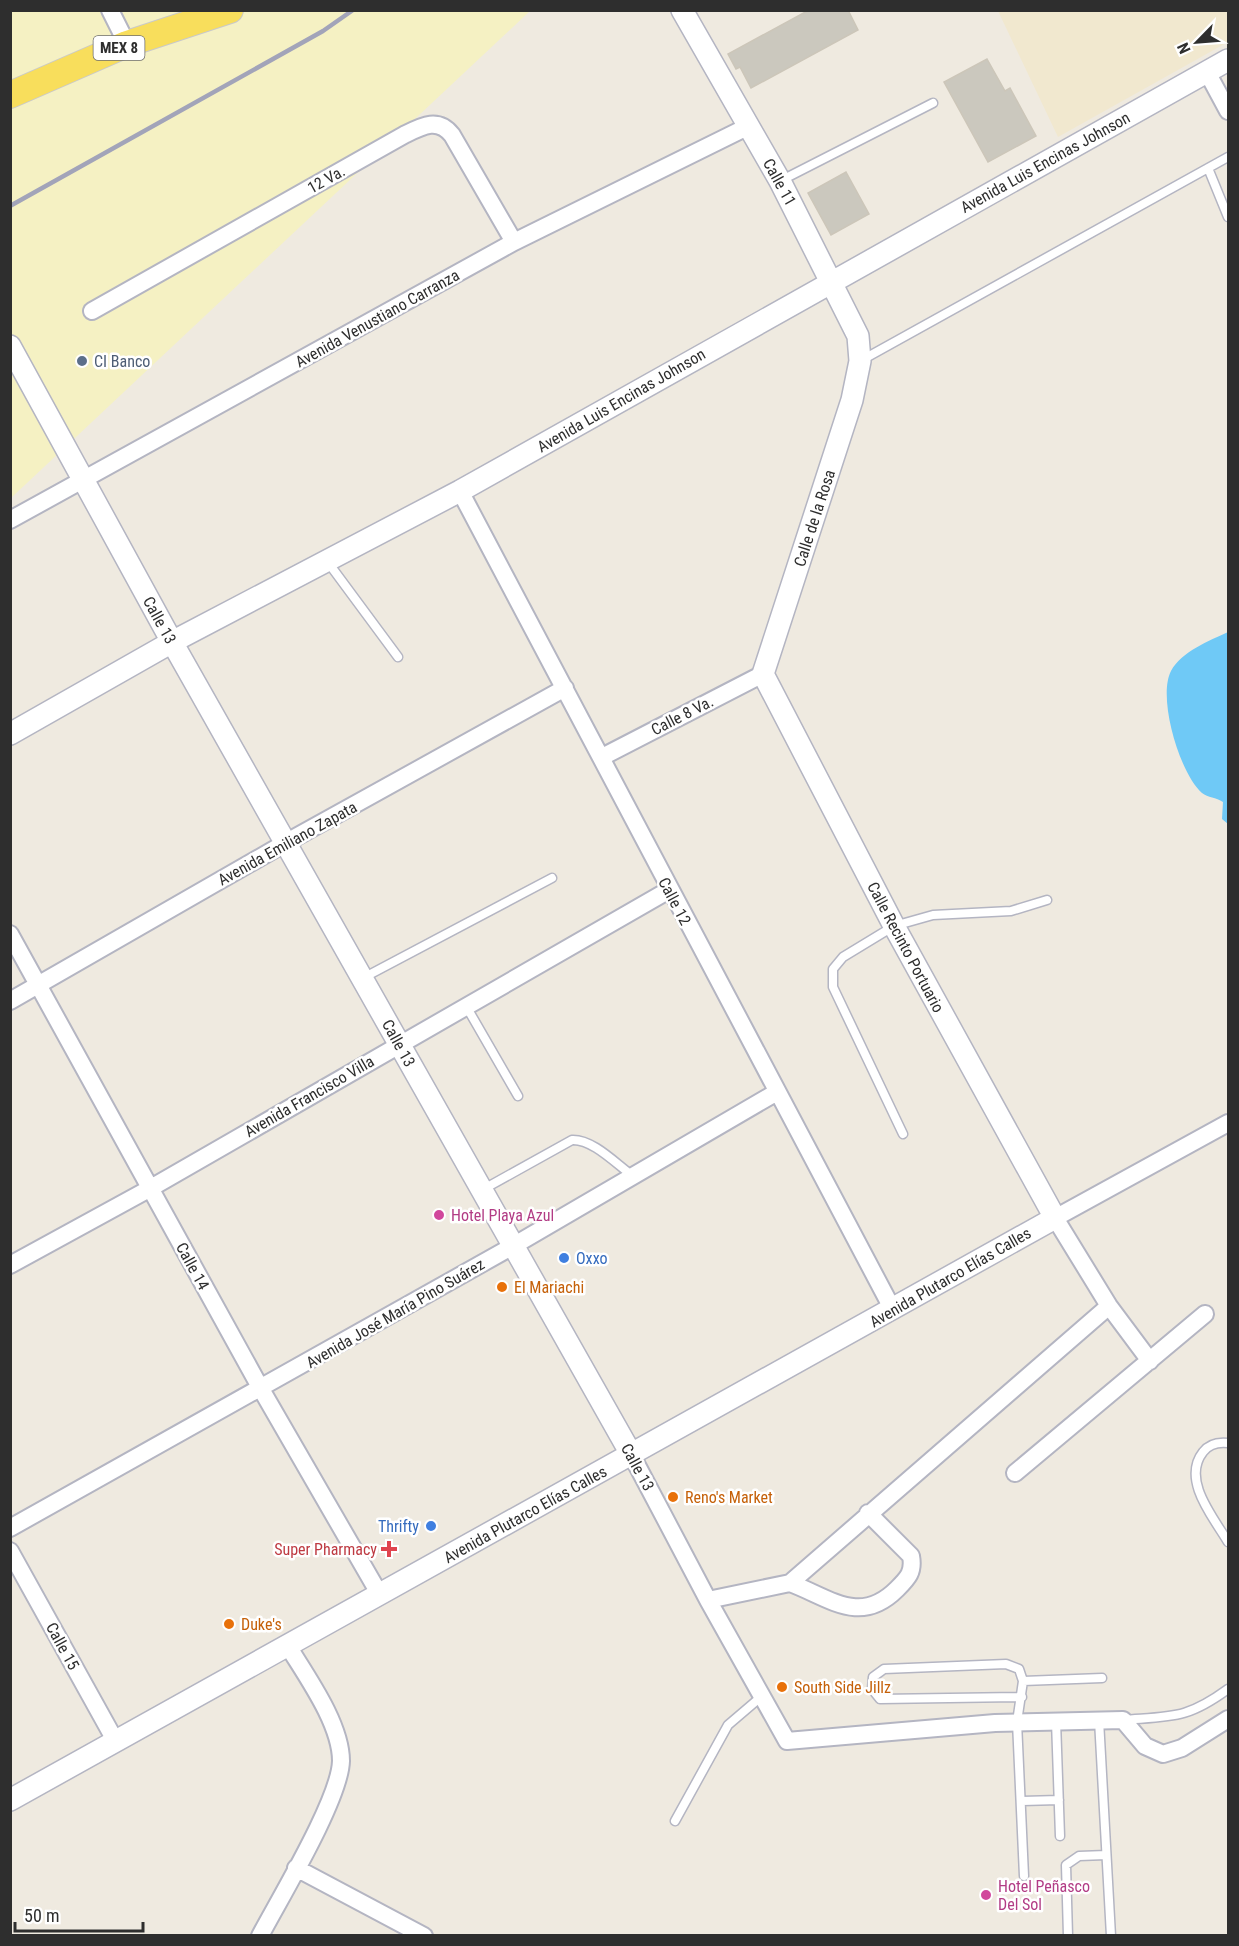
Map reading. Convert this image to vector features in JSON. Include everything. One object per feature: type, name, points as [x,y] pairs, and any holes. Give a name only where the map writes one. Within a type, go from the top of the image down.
[{"type":"main road","name":"MEX 8","points":[[10,94],[127,44],[230,10]]},
{"type":"street","points":[[110,10],[127,44]]},
{"type":"street","name":"Calle 11","points":[[682,10],[780,181],[832,280],[858,336],[861,361]]},
{"type":"street","name":"Avenida Luis Encinas Johnson","points":[[10,734],[172,642],[460,491],[832,280],[1228,60]]},
{"type":"street","points":[[1207,72],[1228,111]]},
{"type":"street","name":"12 Va.","points":[[92,311],[404,135],[430,124],[446,128],[452,135],[514,242]]},
{"type":"street","name":"Avenida Venustiano Carranza","points":[[10,520],[514,242],[749,126]]},
{"type":"street","name":"Calle 13","points":[[10,346],[172,642],[631,1454],[708,1600],[787,1741],[1017,1722]]},
{"type":"street","name":"Calle de la Rosa","points":[[763,674],[852,400],[861,361]]},
{"type":"street","name":"Calle 12","points":[[460,491],[893,1310]]},
{"type":"street","name":"Calle 8 Va.","points":[[602,757],[763,674]]},
{"type":"street","name":"Calle Recinto Portuario","points":[[763,674],[894,926],[1055,1218]]},
{"type":"street","name":"Avenida Emiliano Zapata","points":[[10,1001],[287,842],[565,688]]},
{"type":"street","name":"Avenida Francisco Villa","points":[[10,1265],[149,1189],[669,890]]},
{"type":"street","name":"Calle 14","points":[[10,934],[261,1389],[380,1594]]},
{"type":"street","name":"Avenida José María Pino Suárez","points":[[10,1528],[513,1246],[777,1092]]},
{"type":"street","name":"Avenida Plutarco Elías Calles","points":[[10,1800],[1228,1123]]},
{"type":"street","points":[[1055,1218],[1108,1306],[1150,1361]]},
{"type":"street","points":[[708,1600],[790,1584],[868,1513],[1108,1306]]},
{"type":"street","points":[[1015,1473],[1205,1314]]},
{"type":"street","points":[[790,1584],[853,1609],[869,1607],[889,1597],[909,1577],[913,1564],[911,1556],[868,1513]]},
{"type":"street","name":"Calle 15","points":[[10,1551],[116,1742]]},
{"type":"street","points":[[261,1935],[335,1790],[341,1761],[339,1745],[330,1721],[288,1646]]},
{"type":"street","points":[[1017,1722],[1123,1720],[1145,1746],[1163,1754],[1182,1748],[1228,1719]]},
{"type":"street","points":[[296,1868],[424,1935]]},
{"type":"lane","points":[[780,181],[933,103]]},
{"type":"lane","points":[[861,361],[1228,157]]},
{"type":"lane","points":[[1208,168],[1228,217]]},
{"type":"lane","points":[[327,561],[398,657]]},
{"type":"lane","points":[[363,978],[552,878]]},
{"type":"lane","points":[[903,1134],[833,987],[833,969],[843,957],[894,926],[933,915],[1011,911],[1047,900]]},
{"type":"lane","points":[[466,1006],[518,1096]]},
{"type":"lane","points":[[482,1190],[572,1140],[589,1144],[633,1176]]},
{"type":"lane","points":[[1228,1443],[1215,1444],[1206,1449],[1196,1466],[1196,1480],[1200,1495],[1228,1542]]},
{"type":"lane","points":[[1022,1697],[880,1698],[872,1689],[873,1677],[884,1669],[1006,1664],[1018,1669],[1023,1681],[1022,1697],[1017,1722],[1024,1876]]},
{"type":"lane","points":[[1023,1681],[1102,1678]]},
{"type":"lane","points":[[1123,1720],[1183,1716],[1202,1707],[1228,1689]]},
{"type":"lane","points":[[675,1821],[728,1725],[762,1696]]},
{"type":"lane","points":[[1099,1720],[1111,1935]]},
{"type":"lane","points":[[1056,1721],[1060,1836]]},
{"type":"lane","points":[[1022,1801],[1059,1800]]},
{"type":"lane","points":[[1068,1935],[1066,1865],[1079,1856],[1106,1855]]},
{"type":"shaded area","points":[[998,11],[1228,11],[1228,42],[1058,137]]},
{"type":"sand","points":[[11,11],[530,11],[11,498]]},
{"type":"water","points":[[1228,632],[1228,824],[1222,819],[1223,802],[1202,793],[1186,770],[1173,735],[1167,699],[1167,683],[1171,671],[1182,658],[1196,647]]},
{"type":"building","points":[[809,10],[848,10],[858,30],[751,88],[740,67],[736,69],[728,54]]},
{"type":"building","points":[[987,59],[1005,91],[1010,88],[1036,136],[988,162],[944,82]]},
{"type":"building","points":[[846,172],[869,214],[831,235],[808,193]]},
{"type":"railway","points":[[10,206],[323,31],[353,10]]},
{"type":"place","name":"CI Banco","points":[[82,361]]},
{"type":"place","name":"Hotel Playa Azul","points":[[439,1215]]},
{"type":"place","name":"Oxxo","points":[[564,1258]]},
{"type":"place","name":"El Mariachi","points":[[502,1287]]},
{"type":"place","name":"Reno's Market","points":[[673,1497]]},
{"type":"place","name":"Thrifty","points":[[431,1526]]},
{"type":"place","name":"Super Pharmacy","points":[[389,1549]]},
{"type":"place","name":"Duke's","points":[[229,1624]]},
{"type":"place","name":"South Side Jillz","points":[[782,1687]]},
{"type":"place","name":"Hotel Peñasco Del Sol","points":[[986,1895]]}]
